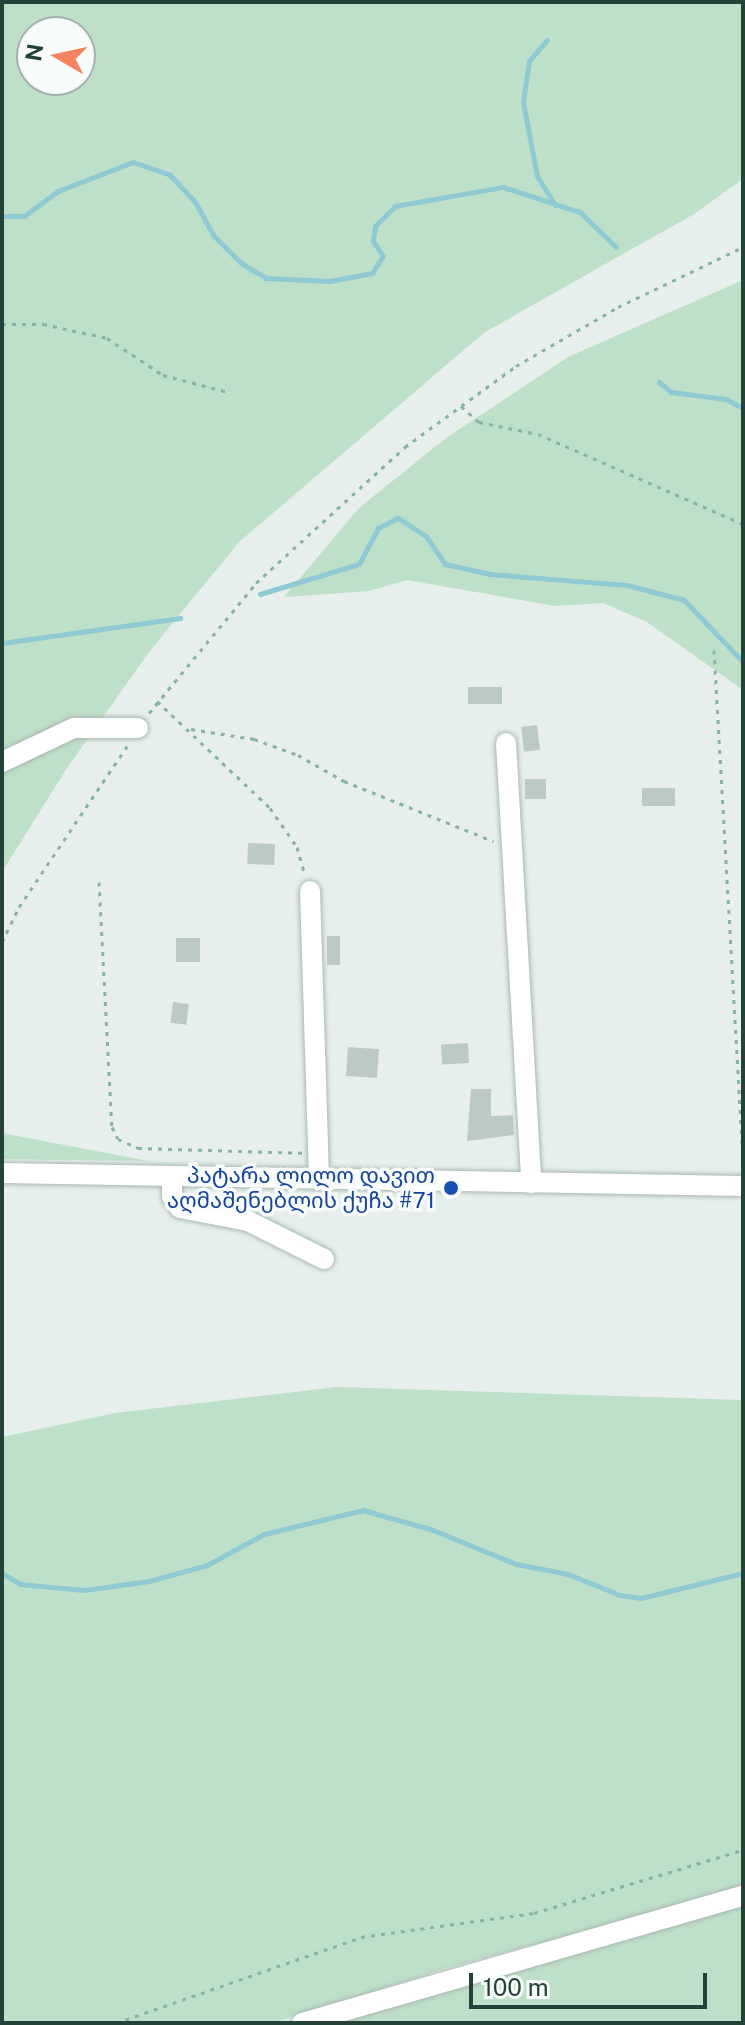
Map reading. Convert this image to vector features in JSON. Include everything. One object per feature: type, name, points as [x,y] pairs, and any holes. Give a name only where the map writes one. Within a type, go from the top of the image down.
[{"type":"street","points":[[2,762],[74,728],[138,728]]},
{"type":"street","points":[[506,743],[531,1183]]},
{"type":"street","points":[[310,891],[319,1180]]},
{"type":"street","points":[[2,1173],[743,1186]]},
{"type":"street","points":[[172,1177],[172,1196],[180,1208],[248,1221],[324,1259]]},
{"type":"street","points":[[302,2023],[743,1896]]},
{"type":"path","points":[[2,942],[19,907],[157,701],[256,583],[405,447],[516,366],[618,307],[743,247]]},
{"type":"path","points":[[2,324],[43,324],[107,338],[163,375],[228,392]]},
{"type":"path","points":[[461,406],[479,422],[538,434],[743,524]]},
{"type":"path","points":[[714,650],[743,1160]]},
{"type":"path","points":[[157,701],[191,729],[270,808],[297,847],[310,891]]},
{"type":"path","points":[[191,729],[254,739],[298,755],[344,781],[483,835],[513,853]]},
{"type":"path","points":[[99,882],[112,1127],[118,1139],[138,1148],[318,1154]]},
{"type":"path","points":[[116,2023],[361,1937],[534,1913],[743,1850]]},
{"type":"green space","points":[[2,2],[743,2],[743,179],[694,214],[485,332],[239,542],[149,652],[67,768],[2,872]]},
{"type":"green space","points":[[743,280],[743,690],[647,622],[603,603],[555,606],[407,580],[369,591],[284,597],[359,508],[446,438],[568,357]]},
{"type":"green space","points":[[2,1133],[148,1161],[2,1159]]},
{"type":"green space","points":[[337,1387],[743,1400],[743,1889],[450,1967],[273,2023],[2,2023],[2,1437],[115,1413]]},
{"type":"green space","points":[[743,1901],[743,2023],[324,2023]]},
{"type":"building","points":[[468,687],[502,687],[502,704],[468,704]]},
{"type":"building","points":[[537,725],[540,750],[524,752],[521,727]]},
{"type":"building","points":[[525,779],[546,779],[546,799],[525,799]]},
{"type":"building","points":[[642,788],[675,788],[675,806],[642,806]]},
{"type":"building","points":[[248,843],[275,844],[274,865],[247,864]]},
{"type":"building","points":[[327,936],[340,936],[340,965],[327,965]]},
{"type":"building","points":[[176,938],[200,938],[200,962],[176,962]]},
{"type":"building","points":[[173,1002],[189,1004],[186,1025],[170,1023]]},
{"type":"building","points":[[468,1043],[469,1063],[442,1064],[441,1044]]},
{"type":"building","points":[[348,1047],[379,1049],[377,1078],[346,1076]]},
{"type":"building","points":[[471,1089],[491,1089],[491,1116],[513,1115],[514,1135],[467,1141]]},
{"type":"waterway","points":[[547,40],[529,61],[523,102],[537,176],[555,205]]},
{"type":"waterway","points":[[2,216],[24,216],[58,191],[133,162],[170,175],[195,202],[213,235],[241,263],[266,278],[330,281],[372,273],[383,256],[373,241],[375,226],[395,206],[503,187],[580,212],[616,247]]},
{"type":"waterway","points":[[659,382],[671,392],[726,399],[743,408]]},
{"type":"waterway","points":[[260,594],[359,564],[378,528],[398,518],[426,536],[445,564],[490,574],[627,585],[684,600],[743,662]]},
{"type":"waterway","points":[[2,643],[180,618]]},
{"type":"waterway","points":[[2,1573],[20,1584],[84,1590],[149,1581],[207,1565],[264,1534],[363,1510],[433,1530],[516,1564],[568,1574],[620,1595],[641,1598],[743,1573]]},
{"type":"place","name":"პატარა ლილო დავით აღმაშენებლის ქუჩა #71","points":[[451,1188]]}]
